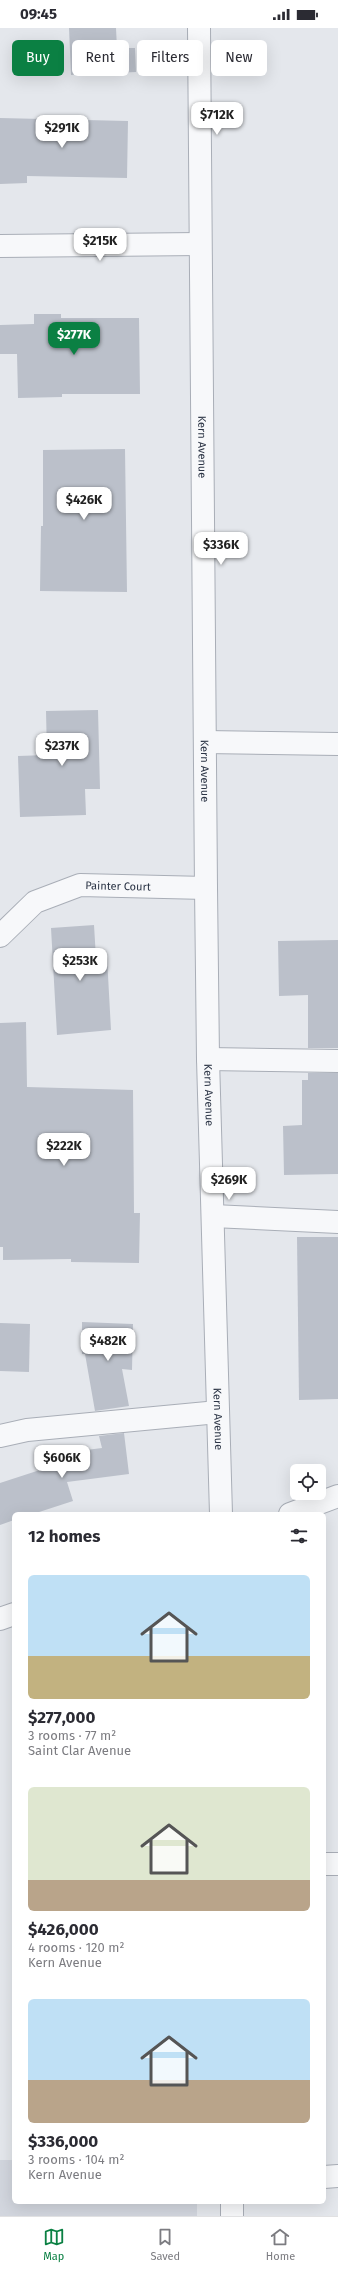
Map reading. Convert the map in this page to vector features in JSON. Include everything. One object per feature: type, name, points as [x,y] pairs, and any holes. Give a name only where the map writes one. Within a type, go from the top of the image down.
[{"type":"street","name":"Kern Avenue","points":[[200,28],[200,244],[208,1059],[221,1512]]},
{"type":"street","points":[[0,246],[200,244]]},
{"type":"street","points":[[205,742],[338,744]]},
{"type":"street","name":"Painter Court","points":[[0,936],[36,902],[80,885],[206,888]]},
{"type":"street","points":[[208,1059],[338,1061]]},
{"type":"street","points":[[213,1216],[338,1222]]},
{"type":"street","points":[[0,1436],[27,1430],[218,1412]]},
{"type":"street","points":[[295,1512],[338,1496]]},
{"type":"street","points":[[0,1619],[12,1615]]},
{"type":"street","points":[[326,1864],[338,1864]]},
{"type":"street","points":[[326,2177],[338,2176]]},
{"type":"street","points":[[232,2204],[232,2216]]},
{"type":"shaded area","points":[[0,2160],[12,2160],[12,2204],[197,2204],[197,2216],[0,2216]]},
{"type":"building","points":[[69,28],[116,28],[117,40],[72,40],[71,75]]},
{"type":"building","points":[[129,48],[135,48],[136,72],[129,72]]},
{"type":"building","points":[[0,118],[128,121],[127,178],[27,176],[27,183],[0,184]]},
{"type":"building","points":[[34,314],[61,314],[61,318],[139,318],[140,394],[62,394],[62,397],[18,398],[17,354],[0,354],[0,325],[34,324]]},
{"type":"building","points":[[125,449],[127,592],[40,591],[41,526],[43,526],[43,450]]},
{"type":"building","points":[[98,710],[100,789],[85,789],[86,815],[20,817],[18,756],[47,755],[46,711]]},
{"type":"building","points":[[94,925],[96,958],[107,957],[111,1030],[57,1035],[51,928]]},
{"type":"building","points":[[338,940],[338,1048],[308,1048],[308,995],[279,996],[278,941]]},
{"type":"building","points":[[26,1022],[27,1087],[133,1090],[134,1213],[140,1213],[139,1263],[71,1262],[71,1259],[3,1260],[3,1247],[0,1247],[0,1023]]},
{"type":"building","points":[[308,1073],[338,1073],[338,1174],[284,1175],[283,1126],[302,1125],[302,1080],[308,1080]]},
{"type":"building","points":[[297,1237],[338,1237],[338,1399],[299,1400]]},
{"type":"building","points":[[82,1322],[133,1324],[132,1370],[122,1369],[129,1406],[95,1411],[85,1354],[82,1354]]},
{"type":"building","points":[[0,1323],[30,1324],[29,1372],[0,1371]]},
{"type":"building","points":[[124,1433],[129,1474],[67,1482],[73,1501],[39,1512],[12,1512],[12,1521],[0,1525],[0,1483],[86,1455],[86,1450],[102,1448],[99,1436]]}]
